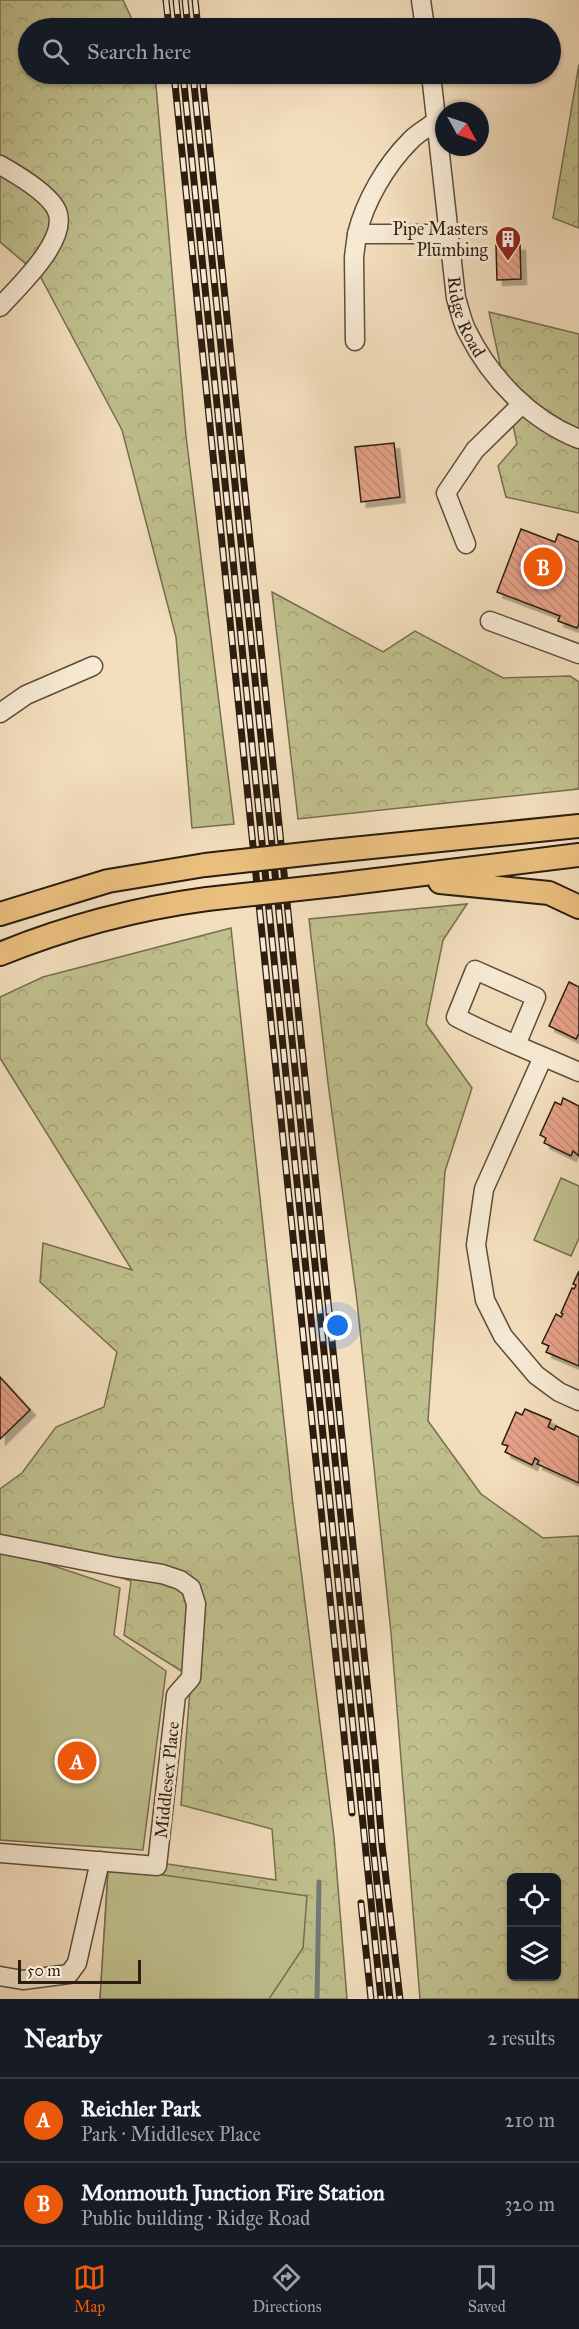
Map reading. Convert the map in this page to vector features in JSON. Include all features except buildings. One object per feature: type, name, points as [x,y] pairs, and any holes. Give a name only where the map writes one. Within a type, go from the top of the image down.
[{"type":"main road","points":[[0,914],[108,881],[205,865],[579,826]]},
{"type":"main road","points":[[0,954],[51,933],[118,914],[163,905],[579,855]]},
{"type":"main road","points":[[381,879],[462,883],[549,893],[579,907]]},
{"type":"street","points":[[422,0],[424,18]]},
{"type":"street","name":"Ridge Road","points":[[431,84],[435,113]]},
{"type":"street","points":[[355,341],[354,257],[363,212],[390,166],[410,140],[435,122]]},
{"type":"street","name":"Ridge Road","points":[[439,156],[456,298],[467,332],[486,364],[522,404],[561,432],[579,439]]},
{"type":"street","points":[[0,165],[42,193],[58,212],[58,233],[45,257],[0,307]]},
{"type":"street","points":[[357,234],[447,234]]},
{"type":"street","points":[[466,544],[446,493],[475,450],[522,404]]},
{"type":"street","points":[[490,621],[579,654]]},
{"type":"street","points":[[0,713],[26,695],[93,666]]},
{"type":"street","points":[[516,1045],[536,997],[475,970],[456,1017],[516,1045],[579,1072]]},
{"type":"street","points":[[543,1057],[484,1189],[476,1245],[485,1300],[503,1336],[536,1376],[559,1392],[579,1401]]},
{"type":"street","name":"Middlesex Place","points":[[0,1544],[162,1574],[180,1580],[190,1588],[196,1604],[190,1678],[176,1695],[158,1866],[100,1861]]},
{"type":"street","points":[[0,1853],[100,1861],[77,1963],[69,1974],[23,1980],[0,1976]]},
{"type":"green space","points":[[0,0],[123,0],[131,18],[18,18],[18,84],[156,84],[186,436],[234,824],[192,828],[176,637],[122,430],[40,276],[0,242]]},
{"type":"green space","points":[[579,64],[579,228],[553,218]]},
{"type":"green space","points":[[489,312],[579,334],[579,513],[506,497],[498,466],[517,444]]},
{"type":"green space","points":[[272,592],[383,652],[415,631],[503,678],[570,676],[579,682],[579,789],[298,819]]},
{"type":"green space","points":[[467,904],[443,940],[426,1024],[472,1088],[445,1171],[428,1421],[481,1494],[543,1538],[579,1536],[579,1999],[420,1999],[391,1633],[357,1301],[309,919]]},
{"type":"green space","points":[[231,928],[293,1505],[334,1837],[347,1999],[100,1999],[108,1872],[120,1857],[276,1880],[272,1829],[181,1805],[191,1677],[124,1635],[131,1581],[0,1537],[0,1489],[22,1473],[56,1427],[104,1407],[117,1352],[40,1282],[43,1243],[132,1270],[0,1058],[0,997],[43,977]]},
{"type":"green space","points":[[561,1178],[579,1186],[579,1238],[571,1256],[534,1240]]},
{"type":"green space","points":[[0,1548],[120,1588],[114,1635],[166,1671],[143,1850],[0,1840]]},
{"type":"green space","points":[[108,1872],[143,1872],[307,1896],[303,1948],[269,1999],[100,1999]]},
{"type":"waterway","points":[[317,1999],[319,1882]]},
{"type":"railway","points":[[166,0],[168,18]]},
{"type":"railway","points":[[176,0],[178,18]]},
{"type":"railway","points":[[185,0],[187,18]]},
{"type":"railway","points":[[195,0],[197,18]]},
{"type":"railway","points":[[175,84],[352,1813]]},
{"type":"railway","points":[[184,84],[381,1999]]},
{"type":"railway","points":[[194,84],[390,1999]]},
{"type":"railway","points":[[203,84],[382,1845],[400,1999]]},
{"type":"railway","points":[[361,1903],[371,1999]]},
{"type":"place","name":"Pipe Masters Plumbing","points":[[508,262]]},
{"type":"place","name":"Monmouth Junction Fire Station","points":[[543,567]]},
{"type":"place","name":"Reichler Park","points":[[77,1761]]}]
